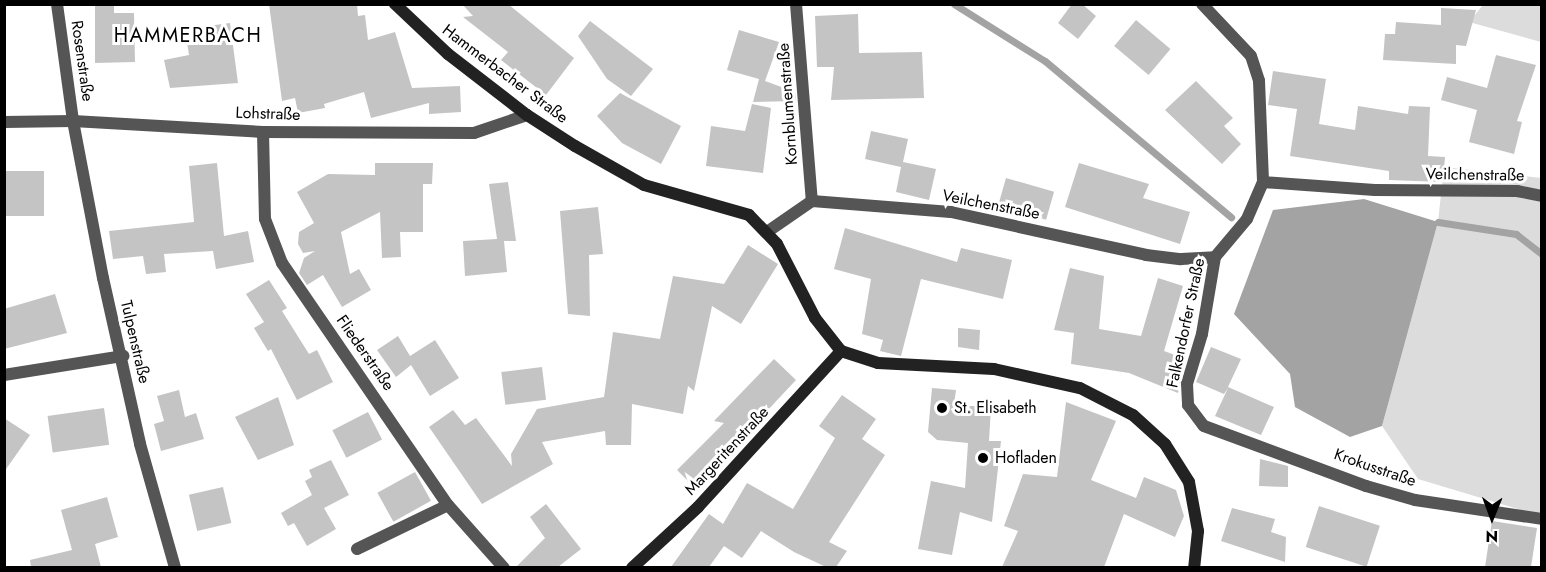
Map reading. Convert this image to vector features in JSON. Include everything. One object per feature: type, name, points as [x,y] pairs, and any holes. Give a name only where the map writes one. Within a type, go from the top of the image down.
[{"type":"main road","name":"Hammerbacher Straße","points":[[395,4],[448,54],[527,115],[640,183],[749,215],[767,232],[815,318],[841,351]]},
{"type":"main road","name":"Margeritenstraße","points":[[632,567],[698,507],[841,351]]},
{"type":"main road","points":[[841,351],[878,363],[994,369],[1070,385],[1133,415],[1165,444],[1189,483],[1198,531],[1194,567]]},
{"type":"street","name":"Rosenstraße","points":[[57,4],[73,121]]},
{"type":"street","name":"Kornblumenstraße","points":[[796,4],[812,201]]},
{"type":"street","name":"Falkendorfer Straße","points":[[1202,4],[1251,56],[1259,81],[1263,182],[1247,219],[1215,257],[1202,334],[1187,384],[1188,405],[1204,426]]},
{"type":"street","name":"Lohstraße","points":[[4,122],[73,121],[263,132],[474,133],[527,115]]},
{"type":"street","name":"Tulpenstraße","points":[[73,121],[101,266],[123,356],[140,444],[176,567]]},
{"type":"street","name":"Fliederstraße","points":[[263,132],[265,219],[282,263],[448,505],[504,567]]},
{"type":"street","name":"Veilchenstraße","points":[[1263,182],[1375,190],[1516,191],[1542,196]]},
{"type":"street","points":[[767,232],[812,201]]},
{"type":"street","name":"Veilchenstraße","points":[[812,201],[951,212],[1146,255],[1181,259],[1215,257]]},
{"type":"street","points":[[4,375],[123,356]]},
{"type":"street","name":"Krokusstraße","points":[[1204,426],[1415,500],[1542,519]]},
{"type":"street","points":[[357,549],[448,505]]},
{"type":"shaded area","points":[[1483,5],[1541,5],[1541,42],[1469,22]]},
{"type":"shaded area","points":[[1444,167],[1541,178],[1541,516],[1418,479],[1382,426],[1438,222]]},
{"type":"shaded area","points":[[1364,199],[1438,222],[1382,426],[1350,437],[1295,407],[1290,374],[1234,314],[1273,210]]},
{"type":"building","points":[[95,4],[114,4],[114,13],[134,13],[135,62],[95,63]]},
{"type":"building","points":[[269,4],[357,4],[358,16],[365,15],[368,40],[395,32],[412,88],[460,86],[461,112],[429,114],[429,103],[371,118],[364,92],[324,104],[325,108],[298,113],[295,98],[282,101]]},
{"type":"building","points":[[462,4],[508,4],[574,58],[546,95],[501,60],[508,52],[463,17],[473,16]]},
{"type":"building","points":[[1072,4],[1082,4],[1096,16],[1078,39],[1058,23]]},
{"type":"building","points":[[1441,8],[1476,10],[1466,46],[1456,45],[1456,64],[1383,60],[1385,34],[1395,34],[1396,22],[1441,25]]},
{"type":"building","points":[[858,14],[859,53],[922,52],[924,98],[831,100],[834,67],[817,67],[815,16]]},
{"type":"building","points":[[1136,20],[1170,49],[1149,75],[1114,46]]},
{"type":"building","points":[[590,21],[653,69],[631,96],[607,79],[578,36]]},
{"type":"building","points":[[230,23],[238,83],[170,88],[164,60],[189,55],[185,29]]},
{"type":"building","points":[[739,30],[779,42],[765,81],[795,92],[796,101],[753,102],[759,79],[727,70]]},
{"type":"building","points":[[1496,55],[1536,65],[1517,121],[1522,122],[1514,154],[1469,142],[1477,110],[1441,100],[1447,77],[1487,88]]},
{"type":"building","points":[[1273,71],[1326,79],[1319,124],[1355,130],[1358,106],[1408,114],[1409,106],[1430,107],[1428,156],[1445,157],[1443,182],[1389,180],[1389,171],[1290,156],[1297,109],[1268,105]]},
{"type":"building","points":[[1196,81],[1233,118],[1224,126],[1241,144],[1222,164],[1165,110]]},
{"type":"building","points":[[620,93],[681,126],[661,164],[622,143],[597,116]]},
{"type":"building","points":[[752,104],[771,108],[763,173],[706,166],[711,126],[745,131]]},
{"type":"building","points":[[871,131],[908,139],[903,162],[936,169],[929,200],[896,192],[901,167],[865,159]]},
{"type":"building","points":[[217,163],[224,236],[248,231],[254,262],[216,269],[213,251],[164,254],[166,272],[146,274],[143,256],[113,259],[109,231],[194,222],[189,166]]},
{"type":"building","points":[[375,163],[433,163],[432,184],[423,184],[423,232],[400,232],[401,257],[382,258],[380,212],[341,232],[350,274],[359,269],[371,290],[342,307],[323,275],[307,285],[299,273],[304,258],[315,251],[303,253],[298,244],[299,232],[314,223],[297,192],[328,174],[375,175]]},
{"type":"building","points":[[1079,163],[1149,184],[1143,198],[1190,212],[1180,244],[1065,207]]},
{"type":"building","points":[[4,171],[44,171],[44,216],[4,216]]},
{"type":"building","points":[[1006,178],[1054,192],[1046,220],[998,206]]},
{"type":"building","points":[[508,182],[516,241],[504,241],[507,272],[465,276],[463,241],[497,239],[489,184]]},
{"type":"building","points":[[598,207],[603,254],[589,255],[590,316],[568,314],[560,211]]},
{"type":"building","points":[[845,228],[957,262],[961,248],[1012,260],[1003,299],[921,279],[901,356],[880,351],[883,340],[862,334],[871,279],[834,269]]},
{"type":"building","points":[[748,245],[778,264],[741,324],[712,306],[694,391],[688,386],[683,414],[632,404],[631,445],[606,445],[605,431],[542,442],[553,464],[482,504],[429,427],[453,410],[465,425],[476,418],[512,466],[511,454],[537,409],[604,397],[613,332],[660,339],[673,276],[724,284]]},
{"type":"building","points":[[1070,268],[1104,276],[1099,329],[1141,336],[1158,278],[1183,286],[1164,351],[1186,359],[1178,393],[1129,373],[1071,364],[1074,333],[1054,330]]},
{"type":"building","points":[[269,280],[287,308],[282,311],[309,354],[317,350],[333,382],[297,400],[271,349],[268,351],[254,328],[264,322],[246,294]]},
{"type":"building","points":[[55,294],[67,333],[4,349],[4,309]]},
{"type":"building","points":[[958,328],[980,330],[979,350],[958,347]]},
{"type":"building","points":[[398,336],[410,356],[435,340],[459,378],[430,396],[411,365],[396,377],[377,350]]},
{"type":"building","points":[[1211,347],[1241,359],[1228,387],[1274,407],[1261,435],[1215,416],[1228,388],[1224,394],[1196,382]]},
{"type":"building","points":[[774,359],[796,380],[695,488],[677,470],[724,423],[714,421]]},
{"type":"building","points":[[542,367],[546,400],[505,405],[501,372]]},
{"type":"building","points":[[932,388],[956,390],[954,405],[991,407],[989,441],[1001,441],[992,522],[960,512],[952,555],[918,549],[931,481],[965,488],[968,443],[937,440],[928,432]]},
{"type":"building","points":[[179,390],[185,417],[196,413],[204,439],[161,451],[154,424],[164,421],[157,396]]},
{"type":"building","points":[[842,395],[876,419],[862,439],[885,455],[829,542],[847,551],[836,567],[826,567],[794,552],[761,531],[742,558],[724,546],[709,567],[671,567],[709,514],[723,524],[747,483],[793,509],[835,438],[819,426]]},
{"type":"building","points":[[278,397],[294,445],[258,460],[235,417]]},
{"type":"building","points":[[1066,402],[1116,421],[1091,480],[1136,498],[1144,477],[1176,490],[1184,516],[1175,537],[1124,514],[1104,567],[1002,567],[1018,531],[1004,526],[1023,474],[1057,477]]},
{"type":"building","points":[[104,408],[109,445],[53,453],[48,416]]},
{"type":"building","points":[[368,412],[382,440],[346,458],[332,430]]},
{"type":"building","points":[[4,418],[30,435],[4,472]]},
{"type":"building","points":[[1260,459],[1288,466],[1288,487],[1259,486]]},
{"type":"building","points":[[331,460],[349,495],[324,508],[336,529],[307,546],[294,523],[288,526],[281,513],[312,495],[305,481],[312,477],[309,470]]},
{"type":"building","points":[[415,472],[431,501],[393,522],[377,493]]},
{"type":"building","points":[[223,487],[231,523],[197,531],[189,495]]},
{"type":"building","points":[[107,497],[118,537],[95,544],[101,567],[31,567],[30,560],[72,550],[61,510]]},
{"type":"building","points":[[546,504],[581,549],[558,567],[516,567],[545,538],[530,517]]},
{"type":"building","points":[[1319,506],[1380,526],[1367,567],[1306,547]]},
{"type":"building","points":[[1232,508],[1275,519],[1271,532],[1286,537],[1285,562],[1221,541]]},
{"type":"building","points":[[1492,521],[1537,528],[1531,567],[1485,567]]},
{"type":"waterway","points":[[954,4],[1045,61],[1231,217]]},
{"type":"waterway","points":[[1438,222],[1516,234],[1542,254]]},
{"type":"place","name":"St. Elisabeth","points":[[942,408]]},
{"type":"place","name":"Hofladen","points":[[983,458]]},
{"type":"district","name":"HAMMERBACH","points":[[188,35]]}]
